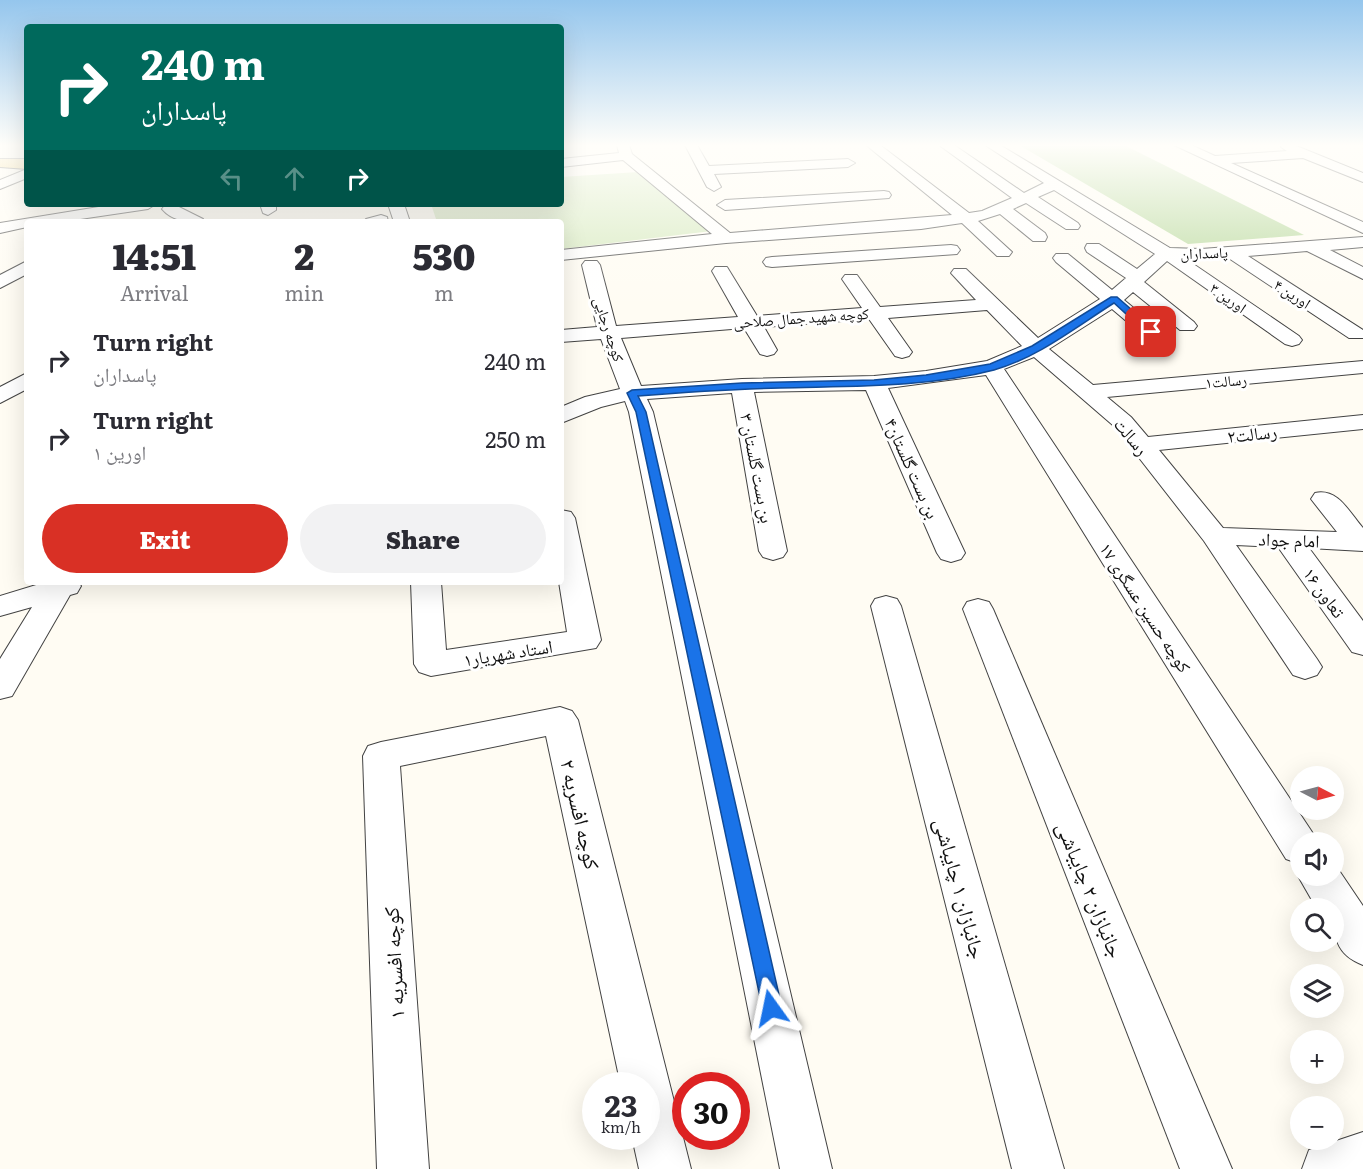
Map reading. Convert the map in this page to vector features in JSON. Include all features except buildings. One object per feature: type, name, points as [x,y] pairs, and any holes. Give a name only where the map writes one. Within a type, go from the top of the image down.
[{"type":"street","points":[[681,200],[726,238]]},
{"type":"street","points":[[723,200],[725,206],[738,221]]},
{"type":"street","points":[[725,206],[827,200]]},
{"type":"street","points":[[942,200],[1003,252]]},
{"type":"street","points":[[564,255],[726,238],[844,230],[966,218],[986,215],[1021,200]]},
{"type":"street","points":[[1028,200],[1072,226]]},
{"type":"street","name":"اورین ۳","points":[[1080,200],[1166,253],[1292,340]]},
{"type":"street","points":[[1288,200],[1363,238]]},
{"type":"street","points":[[809,201],[844,230],[876,262]]},
{"type":"street","points":[[48,217],[57,207]]},
{"type":"street","points":[[40,219],[121,207]]},
{"type":"street","points":[[106,219],[132,207]]},
{"type":"street","points":[[172,207],[170,209],[191,219]]},
{"type":"street","points":[[1002,208],[1039,237]]},
{"type":"street","points":[[0,228],[24,223]]},
{"type":"street","name":"پاسداران","points":[[567,407],[632,393],[742,386],[874,383],[926,378],[992,367],[1036,348],[1114,299],[1166,253],[1308,245],[1363,238]]},
{"type":"street","points":[[1308,245],[1363,274]]},
{"type":"street","points":[[1094,248],[1136,280],[1187,326]]},
{"type":"street","points":[[772,262],[876,262],[951,250]]},
{"type":"street","name":"اورین ۴","points":[[1229,251],[1356,334]]},
{"type":"street","points":[[1062,258],[1151,332]]},
{"type":"street","name":"کوچه رجایی","points":[[591,265],[608,332],[641,412],[806,1169]]},
{"type":"street","points":[[0,283],[24,268]]},
{"type":"street","points":[[721,271],[767,350]]},
{"type":"street","name":"رسالت","points":[[960,273],[994,304],[1036,348],[1123,422],[1215,536],[1305,667]]},
{"type":"street","points":[[851,279],[902,352]]},
{"type":"street","name":"کوچه شهید جمال صلاحی","points":[[564,336],[994,304]]},
{"type":"street","name":"کوچه حسین عسگری ۱۷","points":[[992,367],[1290,832]]},
{"type":"street","name":"رسالت۱","points":[[1089,392],[1363,367]]},
{"type":"street","name":"بن بست گلستان۴","points":[[874,383],[951,553]]},
{"type":"street","name":"بن بست گلستان ۳","points":[[742,386],[773,551]]},
{"type":"street","name":"رسالت۲","points":[[1140,445],[1363,422]]},
{"type":"street","points":[[1324,499],[1361,542]]},
{"type":"street","name":"استاد شهریار۱","points":[[426,585],[431,664],[585,640],[564,533]]},
{"type":"street","name":"امام جواد","points":[[1215,536],[1361,542]]},
{"type":"street","name":"تعاون ۱۶","points":[[1287,539],[1363,644]]},
{"type":"street","points":[[0,606],[64,585]]},
{"type":"street","points":[[0,687],[66,585]]},
{"type":"street","name":"جانبازان ۱ چایباشی","points":[[886,606],[1038,1169]]},
{"type":"street","name":"جانبازان ۲ چایباشی","points":[[978,609],[1206,1169]]},
{"type":"street","name":"کوچه افسریه ۲","points":[[381,756],[560,720],[642,1072]]},
{"type":"street","name":"کوچه افسریه ۱","points":[[381,756],[402,1169]]},
{"type":"street","points":[[1325,886],[1363,945]]},
{"type":"street","name":"کوچه افسریه ۲","points":[[660,1148],[665,1169]]},
{"type":"street","points":[[1328,1169],[1363,1158]]},
{"type":"green space","points":[[564,200],[673,200],[712,231],[564,249],[564,219],[436,219],[432,207],[564,207]]},
{"type":"green space","points":[[1112,200],[1233,200],[1304,235],[1188,244]]},
{"type":"route","points":[[771,1008],[641,412],[632,393],[742,386],[874,383],[926,378],[992,367],[1036,348],[1114,299],[1151,332]]}]
